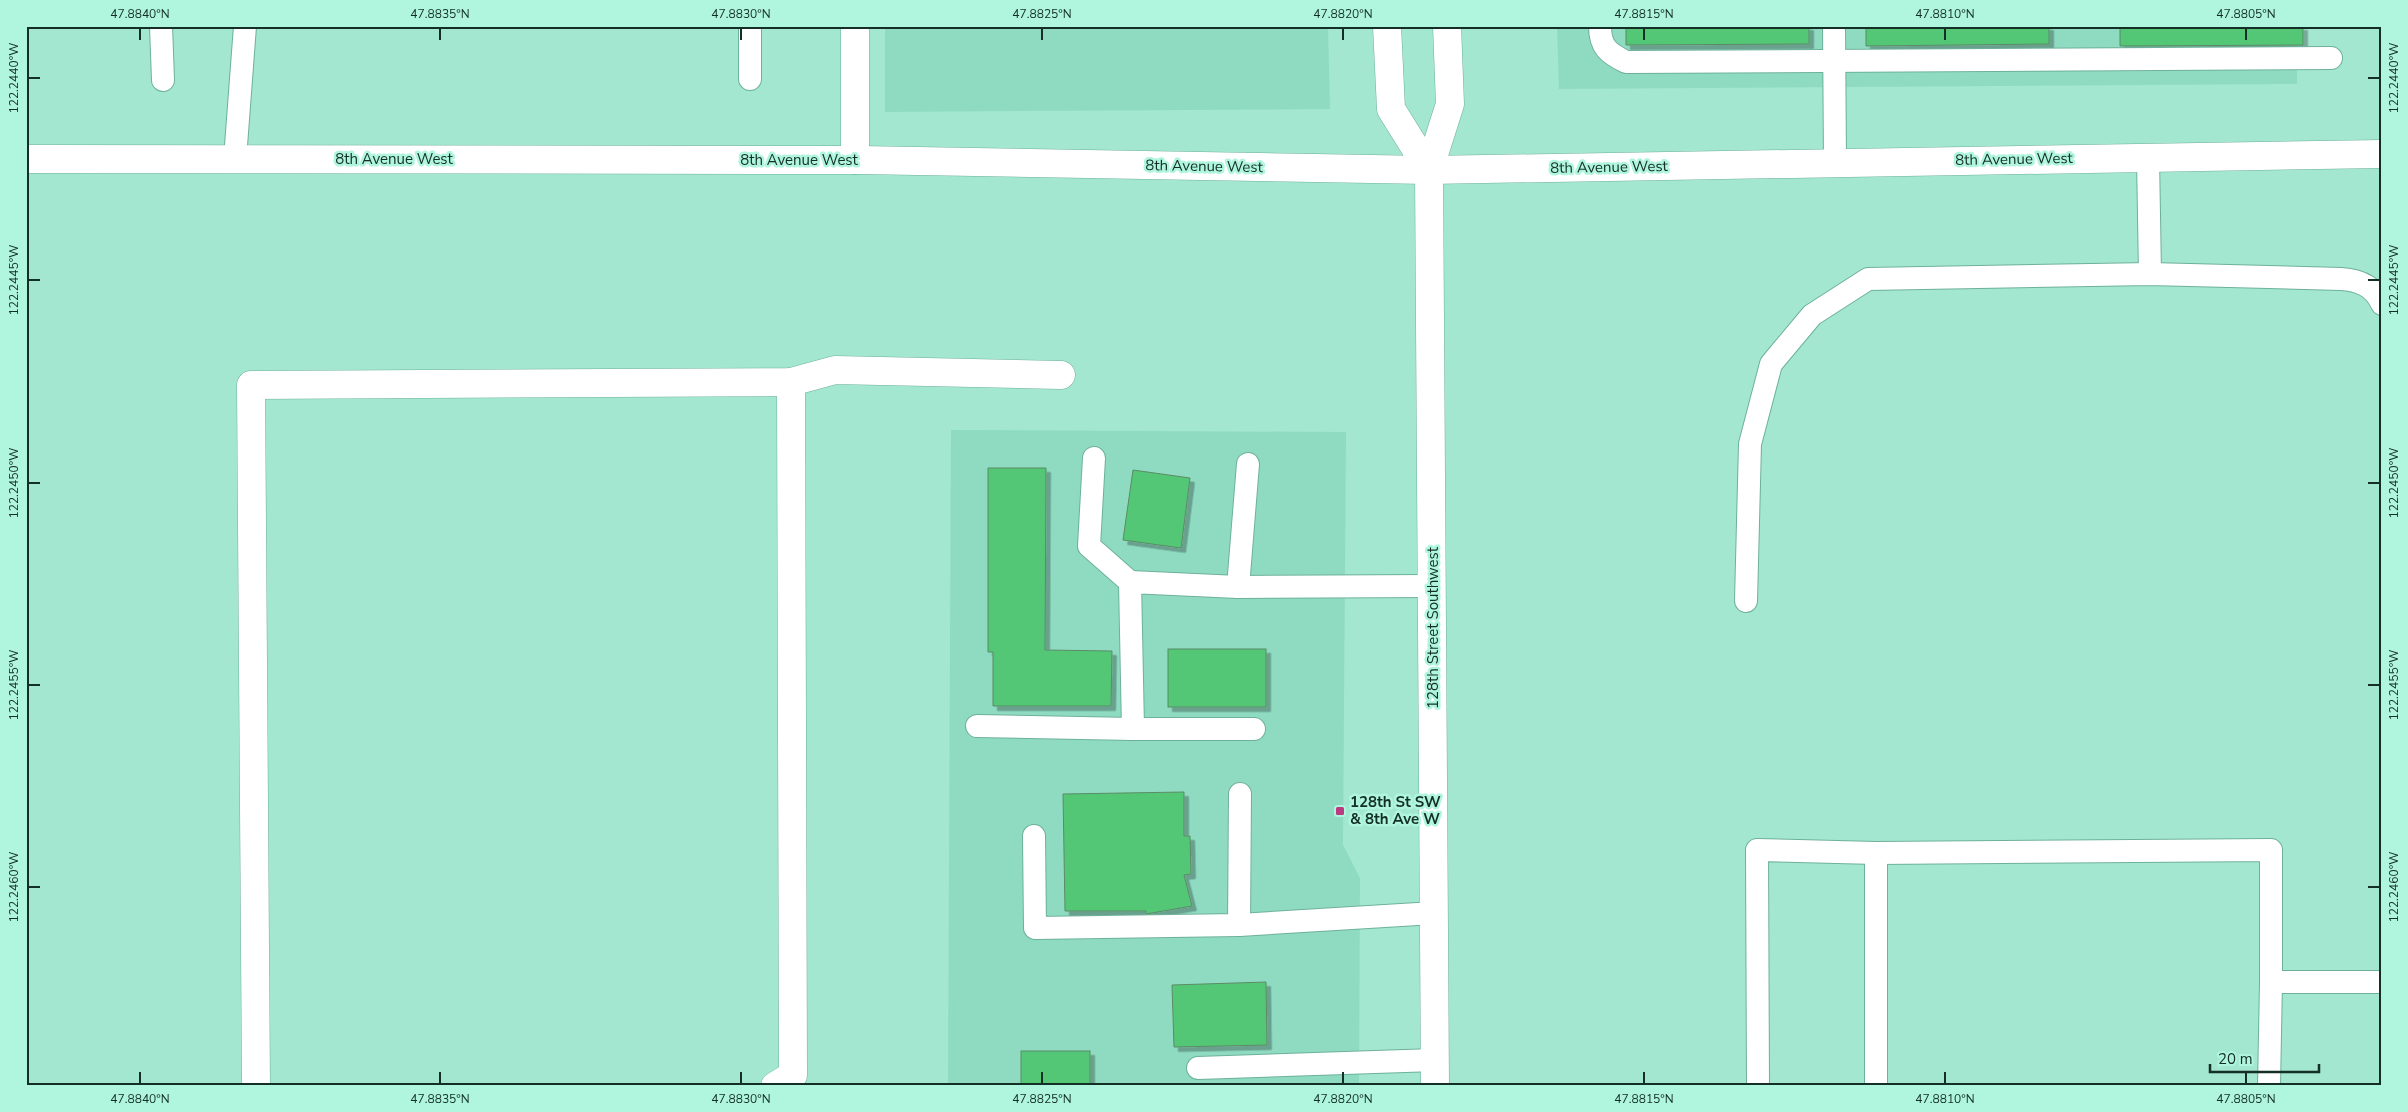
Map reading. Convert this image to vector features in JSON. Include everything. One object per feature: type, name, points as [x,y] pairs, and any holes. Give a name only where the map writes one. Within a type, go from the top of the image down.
[{"type":"street","points":[[855,26],[855,160]]},
{"type":"street","points":[[1387,26],[1391,109],[1429,170]]},
{"type":"street","name":"128th Street Southwest","points":[[1435,1073],[1429,170],[1450,104],[1447,26]]},
{"type":"street","name":"8th Avenue West","points":[[26,159],[855,160],[1429,170],[2382,154]]},
{"type":"street","points":[[256,1086],[251,386],[791,382],[835,370],[1061,375]]},
{"type":"street","points":[[790,1082],[791,382]]},
{"type":"lane","points":[[162,26],[163,80]]},
{"type":"lane","points":[[235,159],[245,26]]},
{"type":"lane","points":[[750,26],[750,79]]},
{"type":"lane","points":[[1600,26],[1600,39],[1610,55],[1626,62],[2331,58]]},
{"type":"lane","points":[[1834,26],[1835,162]]},
{"type":"lane","points":[[2148,157],[2150,274]]},
{"type":"lane","points":[[1746,601],[1750,444],[1771,364],[1812,315],[1868,279],[2150,274],[2357,280],[2377,293],[2382,304]]},
{"type":"lane","points":[[1094,458],[1089,546],[1130,582],[1238,587],[1432,586]]},
{"type":"lane","points":[[1238,587],[1248,464]]},
{"type":"lane","points":[[1130,582],[1133,729]]},
{"type":"lane","points":[[977,726],[1254,729]]},
{"type":"lane","points":[[1239,925],[1240,794]]},
{"type":"lane","points":[[1034,836],[1035,928],[1239,925],[1434,913]]},
{"type":"lane","points":[[1758,1086],[1757,850],[1876,853],[2271,850],[2271,982],[2268,1086]]},
{"type":"lane","points":[[1876,853],[1876,1086]]},
{"type":"lane","points":[[2271,982],[2382,982]]},
{"type":"lane","points":[[1198,1068],[1435,1073]]},
{"type":"shaded area","points":[[885,26],[1328,26],[1330,109],[885,112]]},
{"type":"shaded area","points":[[1557,26],[2297,26],[2297,84],[1559,89]]},
{"type":"shaded area","points":[[951,430],[1346,432],[1343,845],[1360,878],[1359,1086],[948,1086]]},
{"type":"building","points":[[1626,26],[1809,26],[1809,44],[1626,45]]},
{"type":"building","points":[[1866,26],[2049,26],[2049,44],[1866,46]]},
{"type":"building","points":[[2120,26],[2303,26],[2303,45],[2120,46]]},
{"type":"building","points":[[988,468],[1046,468],[1045,650],[1112,651],[1111,706],[993,706],[993,652],[988,652]]},
{"type":"building","points":[[1133,470],[1190,478],[1181,548],[1123,540]]},
{"type":"building","points":[[1168,649],[1266,649],[1266,707],[1168,707]]},
{"type":"building","points":[[1184,792],[1184,836],[1190,836],[1191,874],[1184,875],[1192,906],[1146,914],[1146,911],[1065,911],[1063,794]]},
{"type":"building","points":[[1266,982],[1267,1045],[1174,1047],[1172,985]]},
{"type":"building","points":[[1021,1051],[1090,1051],[1090,1086],[1021,1086]]},
{"type":"place","name":"128th St SW & 8th Ave W","points":[[1340,811]]}]
